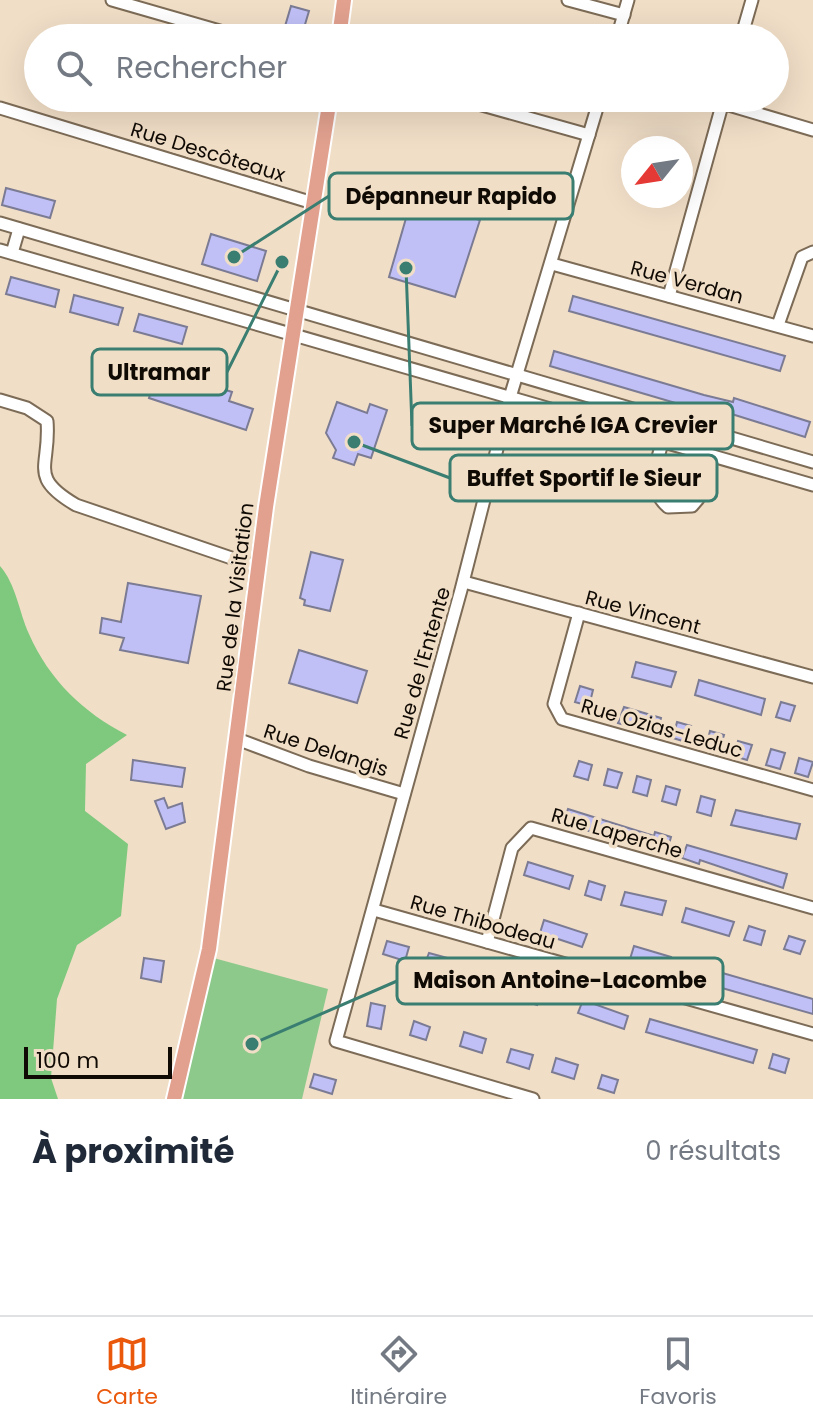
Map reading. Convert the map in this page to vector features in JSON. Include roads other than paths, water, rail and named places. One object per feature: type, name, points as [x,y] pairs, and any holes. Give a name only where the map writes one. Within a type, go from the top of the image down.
[{"type":"main road","points":[[341,24],[344,0]]},
{"type":"main road","name":"Rue de la Visitation","points":[[174,1099],[209,949],[258,567],[328,112]]},
{"type":"street","points":[[112,0],[195,24]]},
{"type":"street","points":[[568,0],[624,15]]},
{"type":"street","points":[[621,24],[628,0]]},
{"type":"street","points":[[745,24],[752,0]]},
{"type":"street","name":"Rue Descôteaux","points":[[0,108],[313,203]]},
{"type":"street","points":[[507,112],[589,135]]},
{"type":"street","name":"Rue de l'Entente","points":[[533,1099],[336,1041],[464,582],[510,398],[596,112]]},
{"type":"street","points":[[669,296],[720,112]]},
{"type":"street","points":[[757,112],[813,130]]},
{"type":"street","points":[[0,223],[212,288],[813,462]]},
{"type":"street","points":[[19,229],[6,252],[813,485]]},
{"type":"street","points":[[778,325],[802,257],[813,252]]},
{"type":"street","name":"Rue Verdan","points":[[552,264],[813,336]]},
{"type":"street","points":[[206,310],[212,288]]},
{"type":"street","points":[[0,400],[27,408],[47,421],[44,476],[53,491],[76,505],[258,567]]},
{"type":"street","points":[[669,421],[653,484],[658,499],[668,507],[692,506],[698,499],[711,456]]},
{"type":"street","name":"Rue Vincent","points":[[464,582],[813,677]]},
{"type":"street","name":"Rue Ozias-Leduc","points":[[579,613],[554,704],[562,719],[813,790]]},
{"type":"street","name":"Rue Delangis","points":[[237,739],[309,766],[404,794]]},
{"type":"street","name":"Rue Laperche","points":[[487,942],[512,848],[531,828],[813,908]]},
{"type":"street","name":"Rue Thibodeau","points":[[374,910],[813,1034]]},
{"type":"place","name":"Dépanneur Rapido","points":[[234,257]]},
{"type":"place","name":"Ultramar","points":[[282,262]]},
{"type":"place","name":"Super Marché IGA Crevier","points":[[406,268]]},
{"type":"place","name":"Buffet Sportif le Sieur","points":[[354,442]]},
{"type":"place","name":"Maison Antoine-Lacombe","points":[[252,1044]]}]
